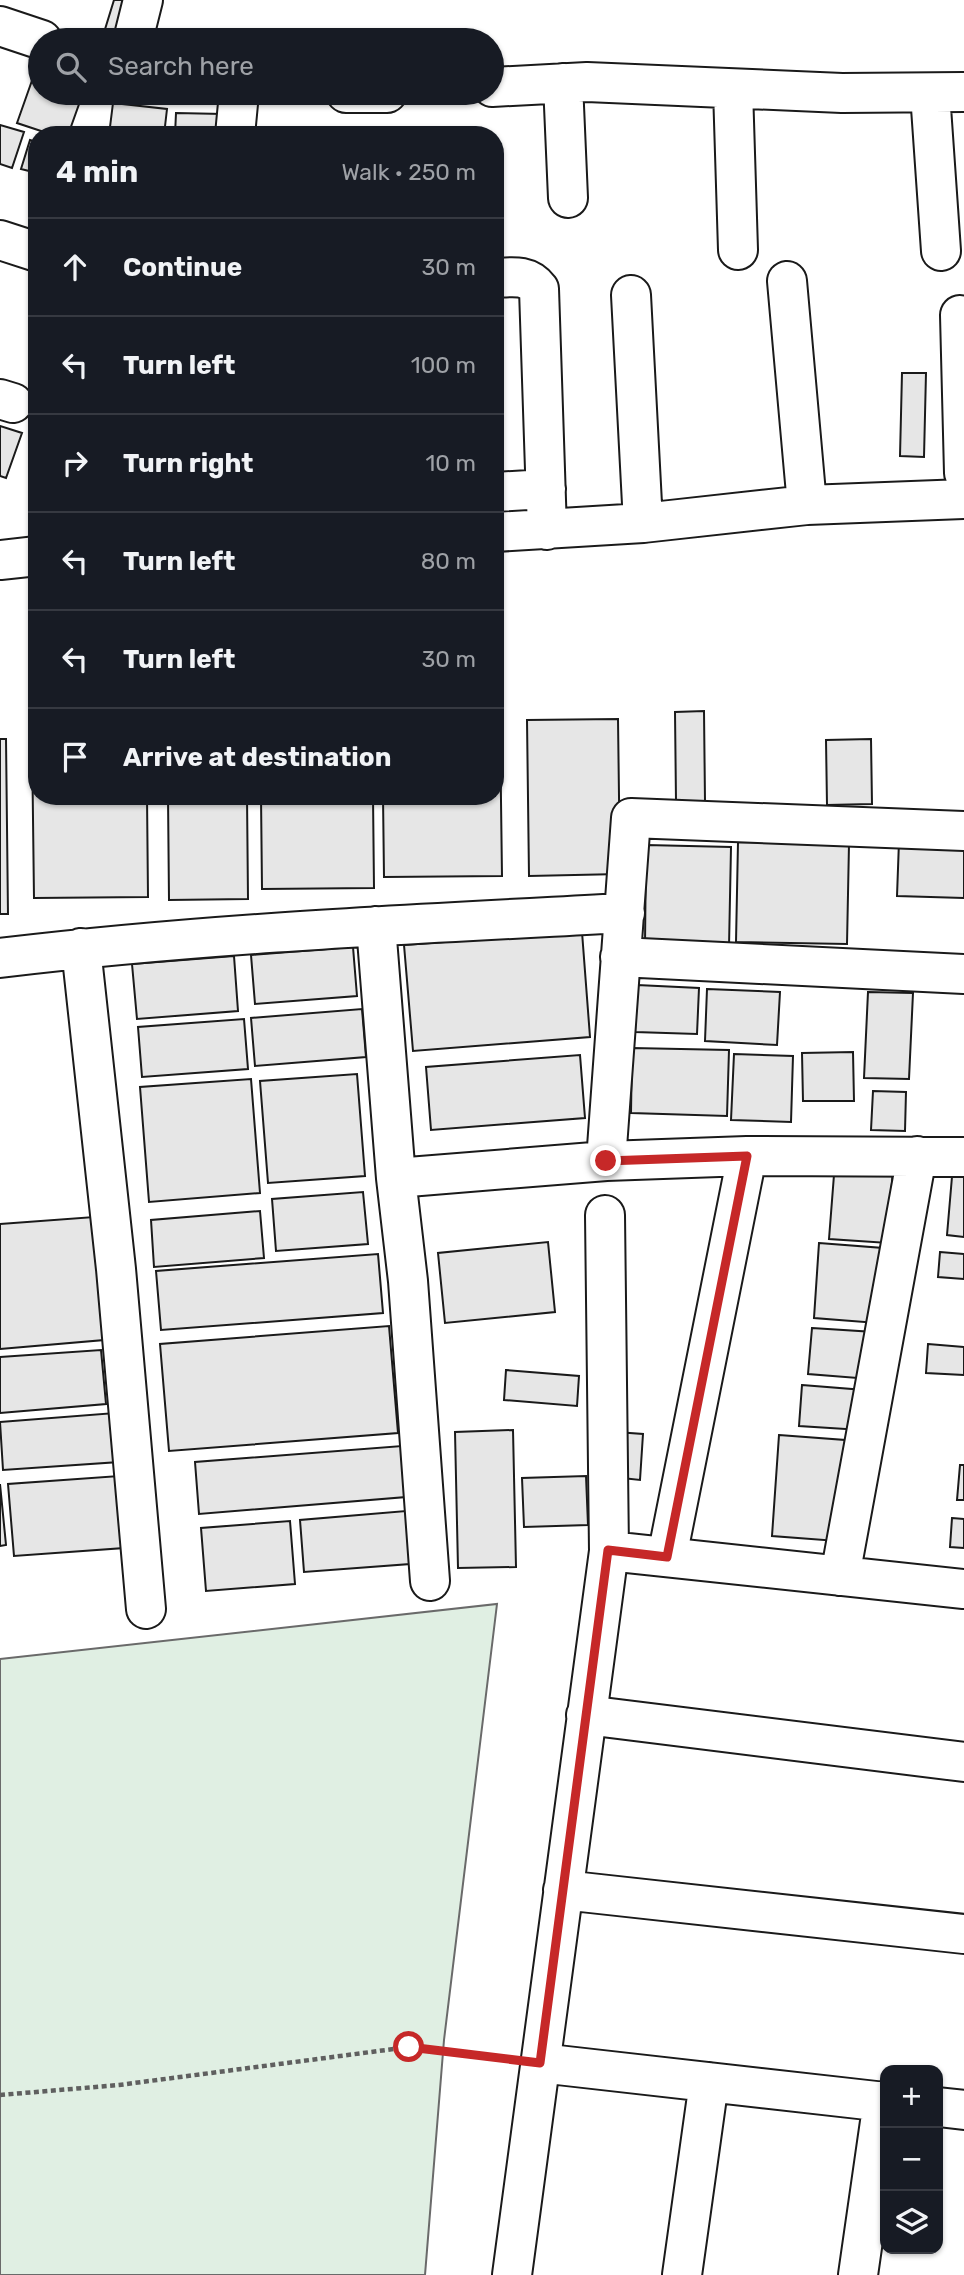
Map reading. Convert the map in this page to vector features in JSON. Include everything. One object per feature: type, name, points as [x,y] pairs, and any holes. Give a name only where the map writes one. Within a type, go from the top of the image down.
[{"type":"street","points":[[136,28],[143,0]]},
{"type":"street","points":[[0,26],[28,36]]},
{"type":"street","points":[[504,86],[587,82],[842,93],[947,92],[941,251]]},
{"type":"street","points":[[563,83],[568,198]]},
{"type":"street","points":[[733,89],[738,250]]},
{"type":"street","points":[[236,126],[238,105]]},
{"type":"street","points":[[0,240],[28,249]]},
{"type":"street","points":[[504,278],[525,278],[533,281],[539,289],[547,530]]},
{"type":"street","points":[[787,281],[807,505]]},
{"type":"street","points":[[631,295],[643,523]]},
{"type":"street","points":[[960,315],[964,473]]},
{"type":"street","points":[[504,491],[546,489]]},
{"type":"street","points":[[504,532],[643,523],[807,505],[964,499]]},
{"type":"street","points":[[0,560],[28,557]]},
{"type":"street","points":[[606,1161],[631,818],[964,831]]},
{"type":"street","points":[[0,958],[81,948],[376,926],[625,913]]},
{"type":"street","points":[[376,926],[396,1178],[408,1282],[430,1581]]},
{"type":"street","points":[[81,948],[116,1269],[146,1609]]},
{"type":"street","points":[[620,957],[964,974]]},
{"type":"street","points":[[396,1178],[606,1161],[747,1156],[964,1157]]},
{"type":"street","points":[[667,1557],[747,1156]]},
{"type":"street","points":[[839,1576],[917,1156]]},
{"type":"street","points":[[512,2275],[608,1550],[605,1215]]},
{"type":"street","points":[[608,1550],[964,1589]]},
{"type":"street","points":[[586,1715],[964,1762]]},
{"type":"street","points":[[563,1889],[964,1934]]},
{"type":"street","points":[[540,2063],[880,2102]]},
{"type":"street","points":[[682,2275],[709,2082]]},
{"type":"street","points":[[943,2108],[964,2110]]},
{"type":"street","points":[[858,2275],[880,2128]]},
{"type":"path","points":[[0,2095],[119,2085],[409,2047],[540,2063]]},
{"type":"green space","points":[[497,1604],[444,2040],[425,2275],[0,2275],[0,1659]]},
{"type":"building","points":[[114,0],[138,0],[130,28],[105,28]]},
{"type":"building","points":[[28,92],[28,105],[79,105],[71,126],[28,127],[17,123]]},
{"type":"building","points":[[113,105],[167,109],[165,126],[110,126]]},
{"type":"building","points":[[176,113],[223,114],[222,126],[175,126]]},
{"type":"building","points":[[0,125],[24,132],[12,168],[0,164]]},
{"type":"building","points":[[28,146],[28,171],[21,169]]},
{"type":"building","points":[[902,373],[926,373],[924,457],[900,456]]},
{"type":"building","points":[[0,426],[22,433],[6,478],[0,476]]},
{"type":"building","points":[[704,711],[705,801],[676,801],[675,712]]},
{"type":"building","points":[[618,719],[620,874],[529,876],[527,720]]},
{"type":"building","points":[[0,739],[6,739],[8,914],[0,914]]},
{"type":"building","points":[[871,739],[872,804],[827,805],[826,740]]},
{"type":"building","points":[[33,805],[147,805],[148,897],[34,898]]},
{"type":"building","points":[[168,805],[247,805],[248,899],[169,900]]},
{"type":"building","points":[[261,805],[373,805],[374,888],[262,889]]},
{"type":"building","points":[[383,805],[501,805],[502,876],[384,877]]},
{"type":"building","points":[[899,841],[964,844],[964,898],[897,896]]},
{"type":"building","points":[[738,842],[849,844],[847,944],[736,942]]},
{"type":"building","points":[[646,845],[731,847],[729,947],[645,945]]},
{"type":"building","points":[[582,932],[590,1037],[413,1051],[404,945]]},
{"type":"building","points":[[353,947],[357,996],[255,1004],[251,955]]},
{"type":"building","points":[[234,956],[238,1011],[137,1019],[132,964]]},
{"type":"building","points":[[637,985],[699,988],[697,1034],[635,1032]]},
{"type":"building","points":[[707,989],[780,992],[777,1045],[705,1041]]},
{"type":"building","points":[[868,992],[913,993],[909,1079],[864,1078]]},
{"type":"building","points":[[362,1009],[366,1057],[255,1066],[251,1018]]},
{"type":"building","points":[[244,1019],[248,1069],[142,1077],[138,1027]]},
{"type":"building","points":[[632,1048],[729,1050],[727,1116],[631,1113]]},
{"type":"building","points":[[853,1052],[854,1101],[803,1101],[802,1053]]},
{"type":"building","points":[[734,1054],[793,1056],[791,1122],[731,1120]]},
{"type":"building","points":[[580,1055],[585,1118],[431,1130],[426,1067]]},
{"type":"building","points":[[357,1074],[365,1176],[268,1183],[260,1081]]},
{"type":"building","points":[[251,1079],[260,1193],[149,1202],[140,1087]]},
{"type":"building","points":[[873,1091],[906,1092],[905,1131],[871,1130]]},
{"type":"building","points":[[835,1162],[893,1167],[888,1243],[829,1239]]},
{"type":"building","points":[[953,1165],[964,1166],[964,1237],[947,1235]]},
{"type":"building","points":[[363,1192],[368,1244],[276,1251],[272,1199]]},
{"type":"building","points":[[260,1211],[264,1258],[154,1267],[151,1220]]},
{"type":"building","points":[[94,1217],[104,1340],[0,1349],[0,1224]]},
{"type":"building","points":[[548,1242],[555,1312],[445,1323],[438,1253]]},
{"type":"building","points":[[819,1243],[883,1248],[877,1323],[814,1318]]},
{"type":"building","points":[[940,1252],[964,1254],[964,1279],[938,1277]]},
{"type":"building","points":[[378,1254],[383,1313],[161,1330],[156,1271]]},
{"type":"building","points":[[389,1326],[398,1433],[169,1451],[160,1344]]},
{"type":"building","points":[[812,1328],[874,1332],[870,1379],[808,1374]]},
{"type":"building","points":[[928,1344],[964,1347],[964,1375],[926,1373]]},
{"type":"building","points":[[101,1350],[106,1404],[0,1413],[0,1357]]},
{"type":"building","points":[[506,1370],[579,1376],[577,1406],[504,1400]]},
{"type":"building","points":[[802,1385],[864,1390],[861,1430],[799,1426]]},
{"type":"building","points":[[115,1413],[119,1462],[3,1470],[0,1422]]},
{"type":"building","points":[[513,1430],[516,1567],[458,1568],[455,1432]]},
{"type":"building","points":[[616,1432],[643,1434],[640,1480],[613,1477]]},
{"type":"building","points":[[779,1435],[845,1440],[837,1541],[772,1536]]},
{"type":"building","points":[[402,1446],[406,1497],[199,1514],[195,1462]]},
{"type":"building","points":[[960,1465],[964,1465],[964,1500],[957,1500]]},
{"type":"building","points":[[119,1476],[124,1548],[14,1556],[8,1484]]},
{"type":"building","points":[[586,1476],[588,1525],[524,1527],[522,1478]]},
{"type":"building","points":[[0,1484],[6,1545],[0,1546]]},
{"type":"building","points":[[406,1511],[410,1564],[304,1572],[300,1520]]},
{"type":"building","points":[[952,1518],[964,1519],[964,1548],[950,1547]]},
{"type":"building","points":[[290,1521],[295,1584],[206,1591],[201,1528]]},
{"type":"route","points":[[409,2047],[540,2063],[608,1550],[667,1557],[747,1156],[606,1161]]}]
